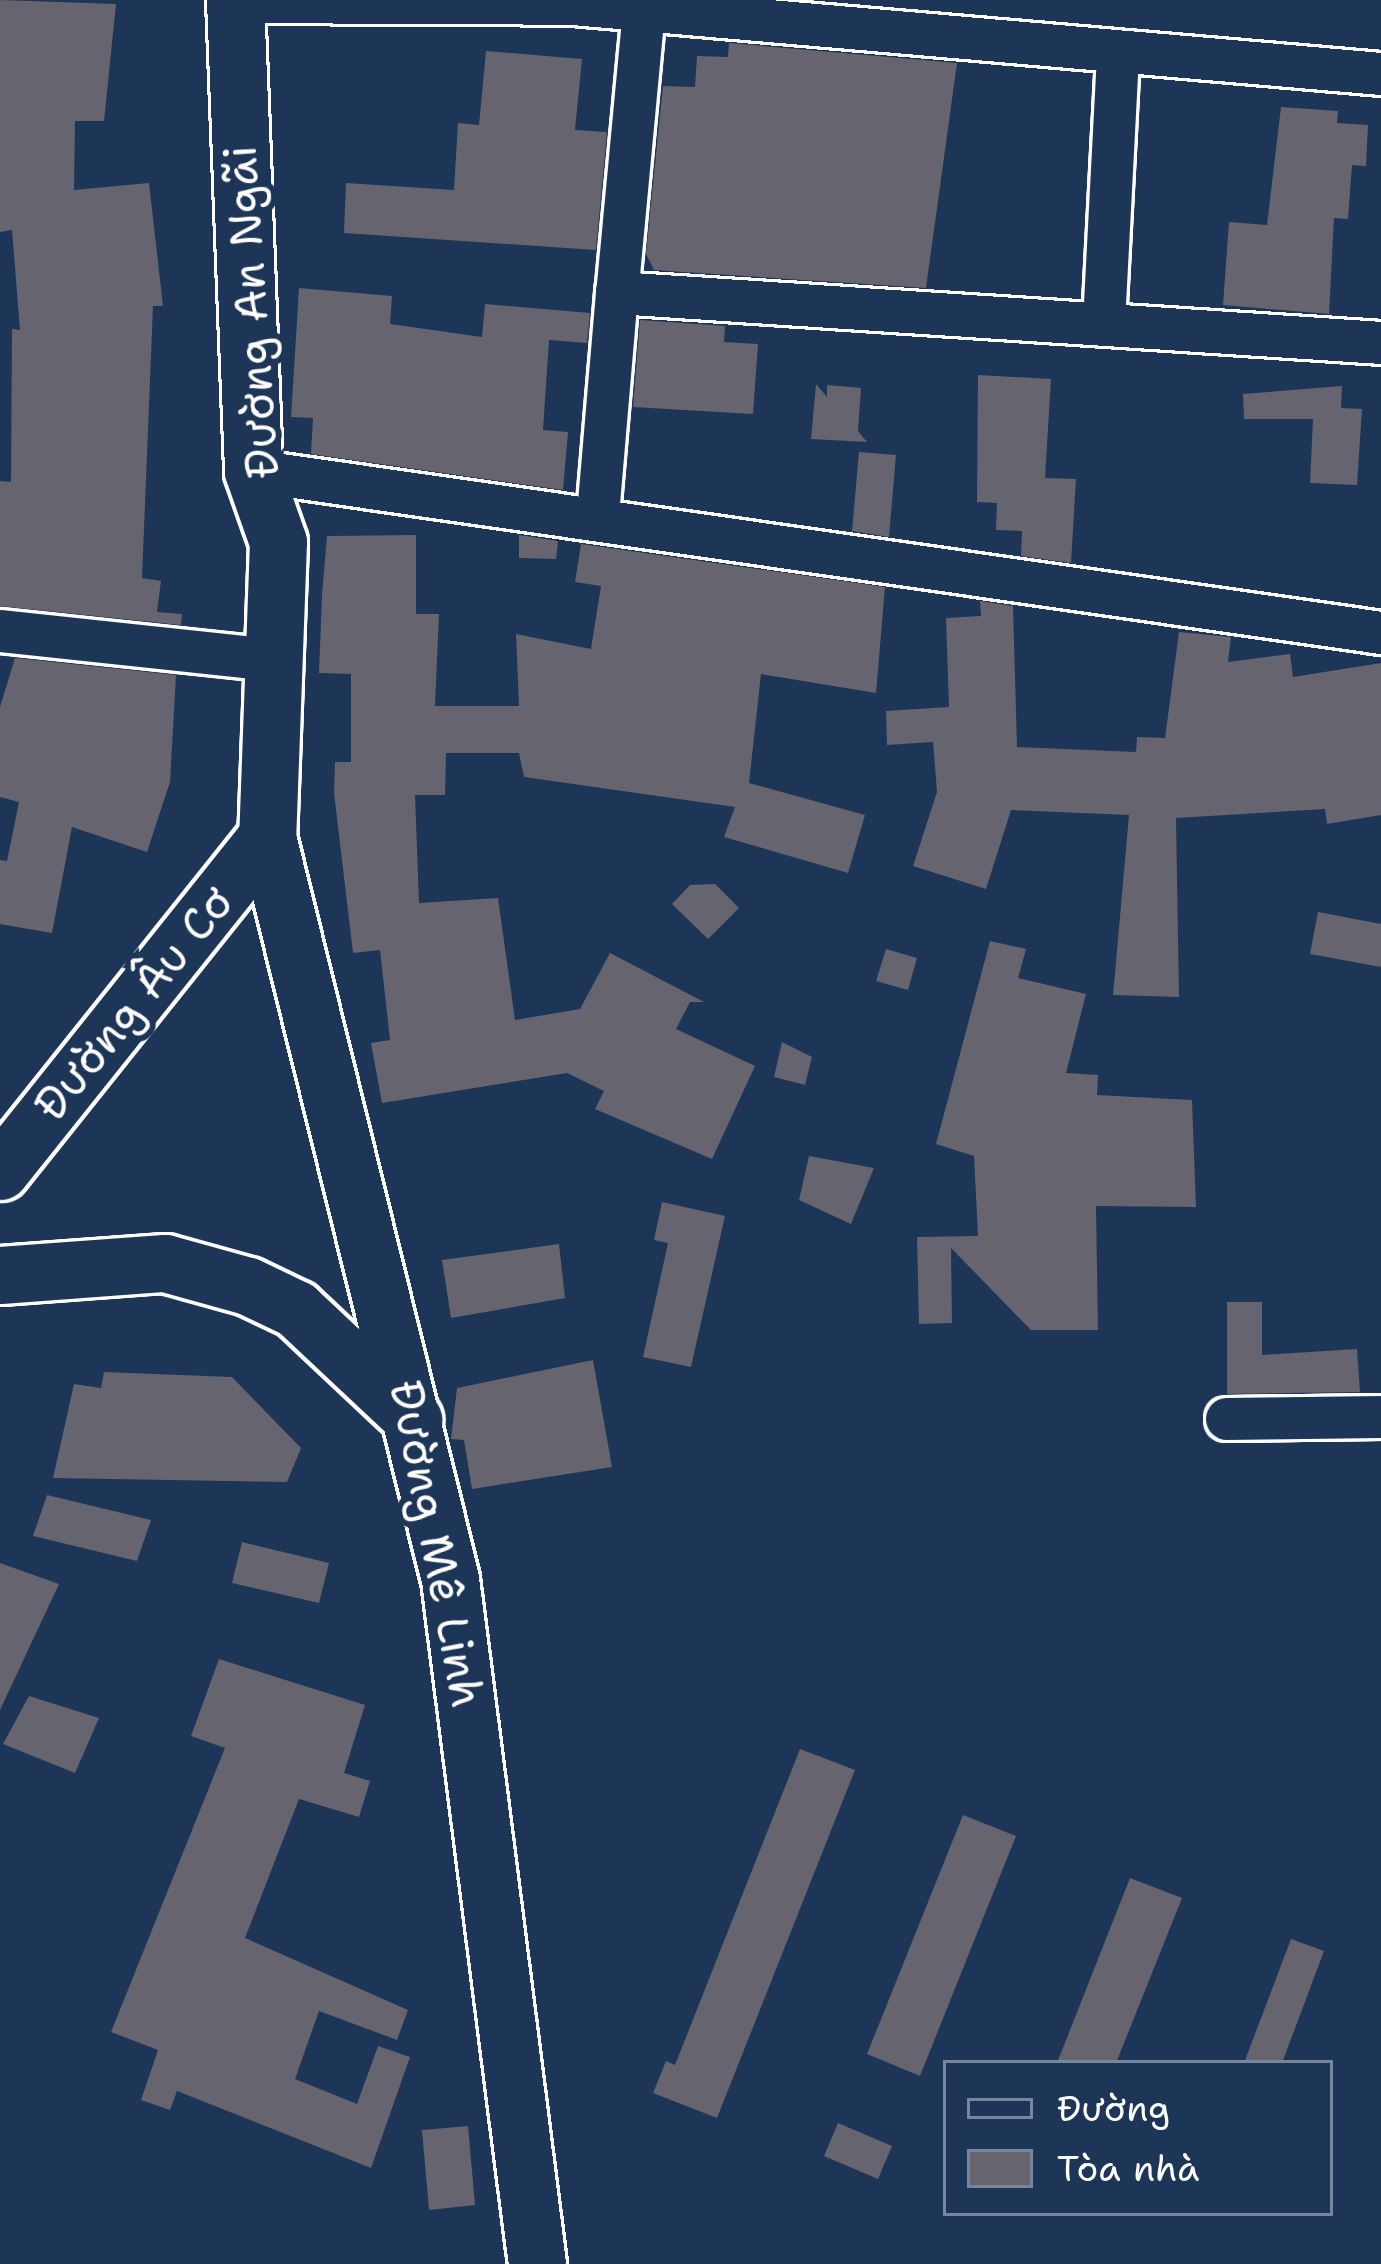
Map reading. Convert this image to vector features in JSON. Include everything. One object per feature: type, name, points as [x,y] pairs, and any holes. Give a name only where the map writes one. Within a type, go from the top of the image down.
[{"type":"main road","name":"Đường An Ngãi","points":[[235,1],[254,471],[278,542],[267,838]]},
{"type":"main road","name":"Đường Âu Cơ","points":[[0,1171],[267,838]]},
{"type":"main road","name":"Đường Mê Linh","points":[[267,838],[416,1422],[470,1716],[537,2264]]},
{"type":"main road","points":[[0,1275],[165,1263],[248,1286],[329,1335],[416,1422]]},
{"type":"street","points":[[235,1],[644,10],[1118,56],[1381,74]]},
{"type":"street","points":[[598,515],[644,10]]},
{"type":"street","points":[[1103,322],[1118,56]]},
{"type":"street","points":[[617,293],[1381,343]]},
{"type":"street","points":[[254,471],[598,515],[1381,633]]},
{"type":"street","points":[[0,632],[273,660]]},
{"type":"street","points":[[1227,1419],[1381,1417]]},
{"type":"building","points":[[0,0],[116,4],[104,121],[75,121],[74,190],[149,183],[163,306],[153,306],[142,578],[161,581],[157,612],[182,614],[181,625],[0,606],[0,481],[11,482],[12,329],[20,330],[12,230],[0,232]]},
{"type":"building","points":[[729,43],[957,63],[926,288],[654,270],[646,254],[663,86],[695,87],[697,56],[728,57]]},
{"type":"building","points":[[486,51],[582,59],[575,130],[607,132],[596,250],[344,233],[346,183],[454,190],[458,123],[479,125]]},
{"type":"building","points":[[1281,107],[1338,111],[1337,123],[1368,125],[1366,166],[1352,165],[1348,219],[1334,218],[1329,314],[1223,305],[1229,222],[1267,225]]},
{"type":"building","points":[[299,288],[392,296],[390,324],[482,337],[485,304],[590,313],[587,343],[549,340],[543,430],[568,432],[563,490],[311,454],[313,418],[291,417]]},
{"type":"building","points":[[640,320],[725,326],[724,342],[758,344],[753,414],[633,407]]},
{"type":"building","points":[[978,375],[1051,379],[1045,478],[1076,479],[1071,563],[1021,556],[1022,531],[996,530],[997,503],[977,502]]},
{"type":"building","points":[[816,384],[827,397],[827,385],[861,388],[858,431],[867,442],[811,439]]},
{"type":"building","points":[[1342,386],[1341,408],[1362,409],[1357,485],[1310,483],[1313,419],[1244,419],[1243,394]]},
{"type":"building","points":[[859,452],[896,455],[889,537],[852,531]]},
{"type":"building","points":[[416,535],[416,614],[439,614],[435,706],[519,706],[516,634],[591,649],[601,586],[575,582],[581,544],[885,587],[876,693],[761,674],[749,783],[865,815],[848,873],[724,837],[735,807],[524,777],[519,753],[446,753],[445,795],[415,795],[419,903],[498,898],[515,1020],[580,1009],[610,953],[704,1002],[690,1002],[676,1029],[755,1066],[712,1159],[595,1109],[604,1091],[567,1073],[382,1103],[371,1043],[390,1040],[380,950],[353,953],[334,793],[335,762],[351,762],[351,674],[319,673],[322,595],[327,536]]},
{"type":"building","points":[[519,535],[558,541],[556,559],[519,558]]},
{"type":"building","points":[[980,601],[1013,606],[1017,747],[1136,752],[1137,737],[1165,738],[1179,632],[1231,637],[1228,662],[1290,654],[1293,677],[1381,663],[1381,815],[1327,824],[1325,809],[1176,818],[1179,997],[1113,995],[1129,815],[1011,810],[986,889],[913,866],[937,792],[933,742],[887,745],[886,711],[949,707],[946,618],[981,616]]},
{"type":"building","points":[[15,658],[176,675],[170,782],[147,852],[72,827],[52,933],[0,924],[0,860],[7,861],[19,802],[0,797],[0,707]]},
{"type":"building","points":[[715,884],[739,908],[708,939],[672,904],[690,885]]},
{"type":"building","points":[[1318,912],[1381,924],[1381,967],[1310,954]]},
{"type":"building","points":[[990,941],[1026,949],[1018,978],[1086,994],[1066,1073],[1098,1075],[1097,1095],[1192,1100],[1196,1207],[1096,1206],[1098,1330],[1031,1330],[951,1248],[952,1323],[919,1324],[917,1237],[978,1236],[974,1156],[936,1144]]},
{"type":"building","points":[[886,949],[917,958],[908,990],[876,981]]},
{"type":"building","points":[[782,1042],[812,1057],[805,1085],[774,1077]]},
{"type":"building","points":[[809,1156],[874,1168],[851,1224],[799,1200]]},
{"type":"building","points":[[662,1202],[725,1216],[691,1367],[643,1357],[668,1243],[654,1240]]},
{"type":"building","points":[[559,1244],[565,1298],[451,1318],[442,1260]]},
{"type":"building","points":[[1227,1302],[1262,1302],[1262,1355],[1357,1349],[1360,1392],[1227,1394]]},
{"type":"building","points":[[593,1360],[612,1467],[472,1489],[464,1440],[451,1439],[457,1388]]},
{"type":"building","points":[[104,1372],[232,1377],[301,1448],[287,1482],[53,1478],[74,1384],[101,1388]]},
{"type":"building","points":[[47,1495],[151,1520],[137,1561],[33,1536]]},
{"type":"building","points":[[242,1542],[329,1563],[319,1603],[232,1583]]},
{"type":"building","points":[[0,1563],[59,1584],[0,1710]]},
{"type":"building","points":[[219,1659],[365,1705],[344,1773],[370,1781],[359,1817],[299,1799],[245,1938],[408,2010],[397,2040],[319,2011],[295,2079],[357,2104],[378,2046],[410,2057],[371,2168],[177,2091],[170,2110],[141,2100],[158,2050],[111,2032],[225,1748],[191,1736]]},
{"type":"building","points":[[29,1696],[99,1718],[75,1773],[3,1744]]},
{"type":"building","points":[[800,1749],[855,1770],[717,2118],[653,2093],[666,2061],[675,2065]]},
{"type":"building","points":[[963,1815],[1016,1836],[920,2076],[867,2054]]},
{"type":"building","points":[[1130,1878],[1182,1898],[1117,2060],[1058,2060]]},
{"type":"building","points":[[1291,1939],[1324,1951],[1283,2060],[1245,2060]]},
{"type":"building","points":[[838,2123],[892,2146],[878,2179],[824,2156]]},
{"type":"building","points":[[468,2126],[475,2205],[429,2210],[422,2130]]}]
